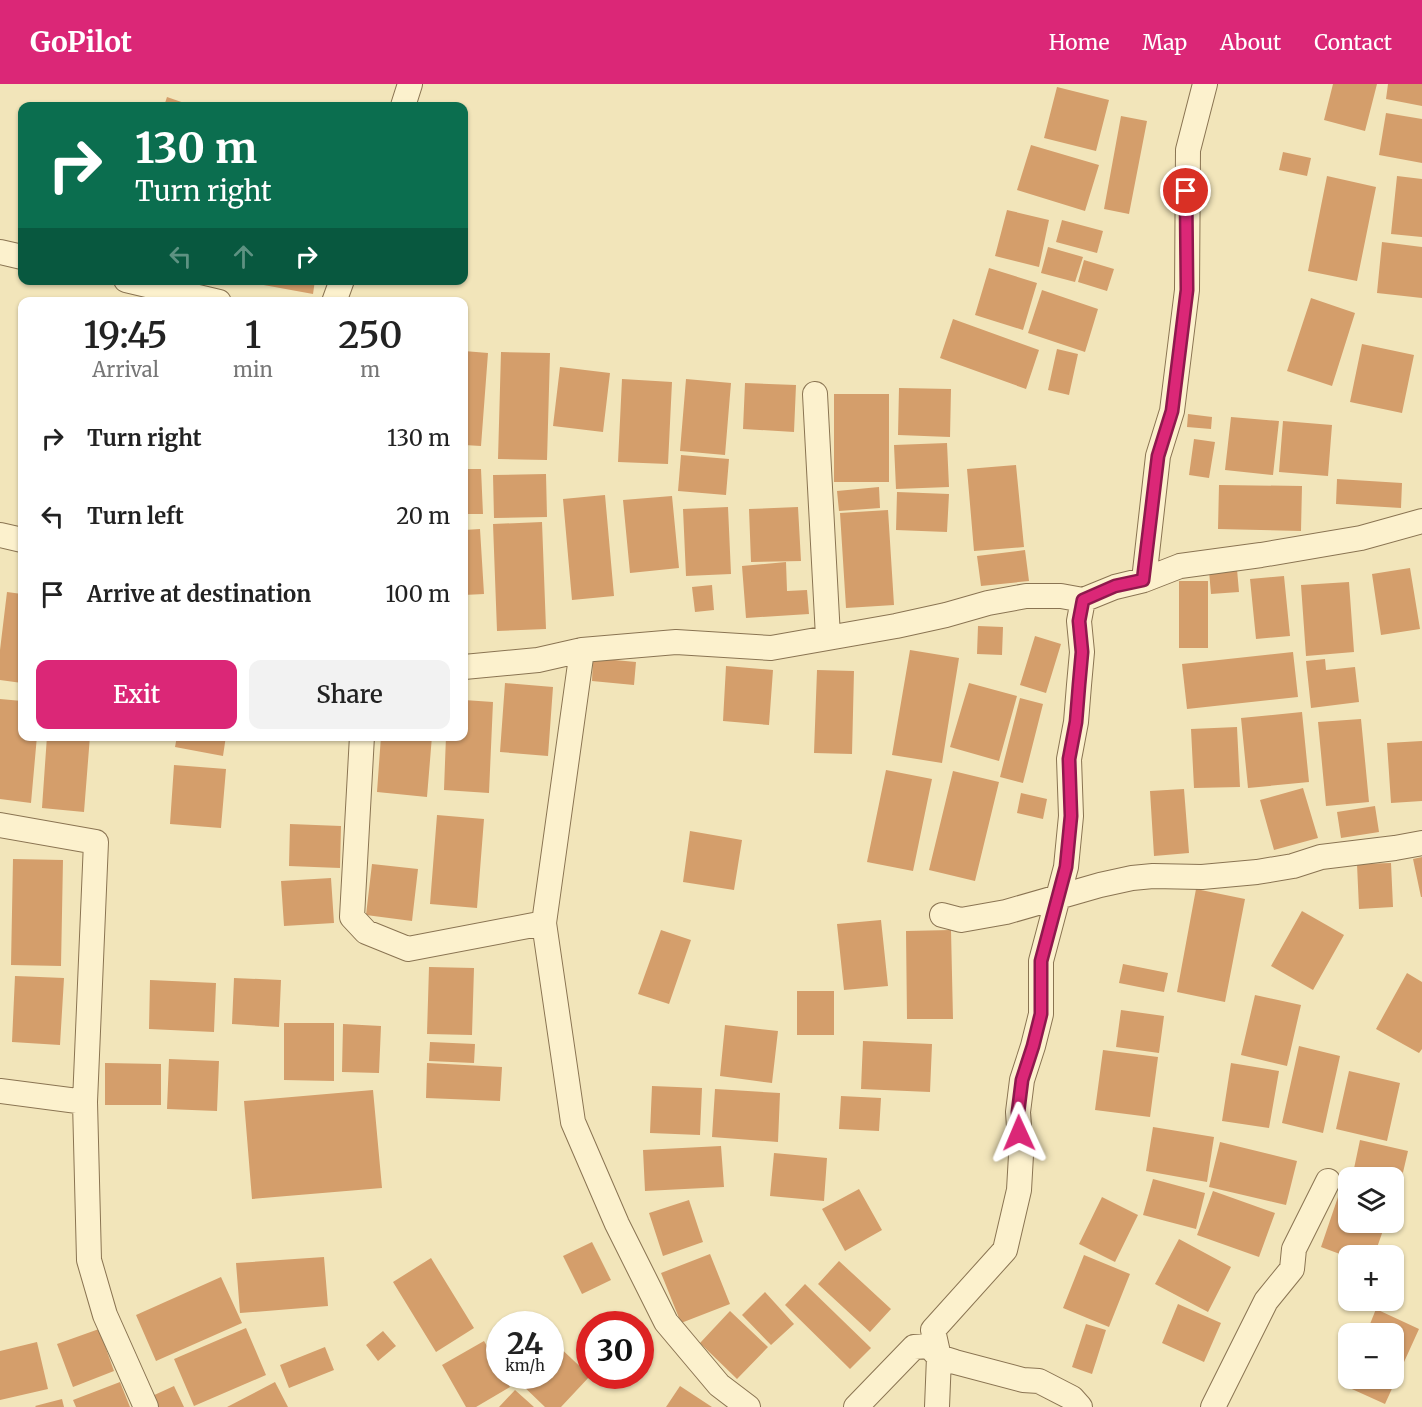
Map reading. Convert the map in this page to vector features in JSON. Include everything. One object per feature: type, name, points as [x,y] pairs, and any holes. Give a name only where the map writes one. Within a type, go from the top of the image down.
[{"type":"street","points":[[404,102],[410,84]]},
{"type":"street","points":[[1143,580],[1158,456],[1172,411],[1187,290],[1188,150],[1205,84]]},
{"type":"street","points":[[0,252],[18,256]]},
{"type":"street","points":[[147,285],[198,297]]},
{"type":"street","points":[[815,394],[828,637]]},
{"type":"street","points":[[468,667],[538,660],[582,650],[676,642],[771,648],[896,626],[1026,596],[1061,596],[1083,600],[1115,586],[1143,580],[1180,566],[1261,555],[1350,539],[1422,521]]},
{"type":"street","points":[[0,535],[18,539]]},
{"type":"street","points":[[937,1407],[939,1357],[933,1330],[1005,1250],[1019,1190],[1021,1155],[1018,1112],[1022,1080],[1041,1014],[1041,961],[1066,867],[1071,816],[1069,759],[1076,722],[1082,652],[1079,621],[1083,600]]},
{"type":"street","points":[[582,650],[544,923],[573,1122],[616,1224],[666,1322],[719,1385],[748,1407]]},
{"type":"street","points":[[362,741],[352,917],[366,932],[408,949],[544,923]]},
{"type":"street","points":[[0,825],[96,842],[85,1102],[88,1260],[105,1316],[146,1407]]},
{"type":"street","points":[[942,915],[961,920],[1006,912],[1132,878],[1202,877],[1257,872],[1293,867],[1321,857],[1422,843]]},
{"type":"street","points":[[0,1091],[85,1102]]},
{"type":"street","points":[[1213,1407],[1266,1301],[1292,1269],[1294,1249],[1329,1181]]},
{"type":"street","points":[[856,1407],[914,1347],[929,1346],[939,1357],[1023,1380],[1039,1381],[1072,1398],[1080,1407]]},
{"type":"building","points":[[1333,84],[1377,84],[1365,131],[1324,120]]},
{"type":"building","points":[[1388,84],[1422,84],[1422,106],[1386,99]]},
{"type":"building","points":[[1057,87],[1109,100],[1096,151],[1044,138]]},
{"type":"building","points":[[167,97],[181,102],[165,102]]},
{"type":"building","points":[[1386,113],[1422,119],[1422,163],[1379,155]]},
{"type":"building","points":[[1121,116],[1147,121],[1129,214],[1104,209]]},
{"type":"building","points":[[1031,145],[1099,165],[1085,211],[1017,190]]},
{"type":"building","points":[[1283,152],[1311,158],[1307,176],[1279,170]]},
{"type":"building","points":[[1327,176],[1376,187],[1357,281],[1308,271]]},
{"type":"building","points":[[1397,176],[1422,179],[1422,237],[1391,234]]},
{"type":"building","points":[[1007,210],[1049,220],[1039,267],[995,256]]},
{"type":"building","points":[[1062,220],[1103,231],[1097,253],[1056,242]]},
{"type":"building","points":[[1382,242],[1422,247],[1422,298],[1377,293]]},
{"type":"building","points":[[1048,247],[1083,257],[1075,282],[1041,273]]},
{"type":"building","points":[[1084,260],[1114,269],[1107,291],[1078,282]]},
{"type":"building","points":[[989,268],[1037,283],[1023,330],[975,315]]},
{"type":"building","points":[[264,285],[314,285],[313,294]]},
{"type":"building","points":[[1042,290],[1098,309],[1085,352],[1028,333]]},
{"type":"building","points":[[1311,298],[1355,313],[1332,386],[1287,371]]},
{"type":"building","points":[[953,319],[1039,350],[1026,389],[940,358]]},
{"type":"building","points":[[1362,344],[1414,355],[1402,413],[1350,402]]},
{"type":"building","points":[[1057,349],[1078,354],[1069,395],[1048,390]]},
{"type":"building","points":[[468,351],[488,353],[481,446],[468,445]]},
{"type":"building","points":[[501,352],[550,353],[547,460],[498,459]]},
{"type":"building","points":[[560,367],[610,373],[603,432],[553,426]]},
{"type":"building","points":[[622,379],[672,382],[668,464],[618,462]]},
{"type":"building","points":[[686,379],[731,383],[725,455],[680,451]]},
{"type":"building","points":[[745,383],[796,385],[794,432],[743,429]]},
{"type":"building","points":[[899,388],[951,389],[950,437],[898,435]]},
{"type":"building","points":[[834,394],[889,394],[889,482],[834,482]]},
{"type":"building","points":[[1188,414],[1212,417],[1211,429],[1187,427]]},
{"type":"building","points":[[1231,417],[1279,421],[1273,475],[1225,470]]},
{"type":"building","points":[[1283,421],[1332,425],[1328,476],[1279,472]]},
{"type":"building","points":[[1194,439],[1215,442],[1209,478],[1189,475]]},
{"type":"building","points":[[947,443],[949,487],[896,489],[894,445]]},
{"type":"building","points":[[681,455],[729,459],[726,495],[678,491]]},
{"type":"building","points":[[1016,465],[1024,547],[974,551],[967,469]]},
{"type":"building","points":[[468,469],[481,469],[483,514],[468,514]]},
{"type":"building","points":[[546,474],[547,517],[494,518],[493,475]]},
{"type":"building","points":[[1337,479],[1402,483],[1401,508],[1336,504]]},
{"type":"building","points":[[1219,485],[1302,486],[1301,531],[1218,529]]},
{"type":"building","points":[[879,487],[880,508],[839,511],[837,491]]},
{"type":"building","points":[[897,492],[949,494],[947,532],[896,530]]},
{"type":"building","points":[[605,495],[614,596],[572,600],[563,499]]},
{"type":"building","points":[[672,496],[679,568],[630,573],[623,500]]},
{"type":"building","points":[[728,507],[731,574],[686,576],[683,509]]},
{"type":"building","points":[[798,507],[801,561],[751,562],[749,509]]},
{"type":"building","points":[[888,510],[894,605],[846,608],[840,513]]},
{"type":"building","points":[[542,522],[546,629],[497,631],[493,524]]},
{"type":"building","points":[[480,529],[484,594],[468,595],[468,530]]},
{"type":"building","points":[[1025,550],[1029,581],[981,586],[977,556]]},
{"type":"building","points":[[786,562],[787,591],[807,590],[809,614],[746,618],[742,566]]},
{"type":"building","points":[[1410,568],[1420,629],[1381,635],[1372,574]]},
{"type":"building","points":[[1237,569],[1239,592],[1211,594],[1209,571]]},
{"type":"building","points":[[1284,576],[1290,636],[1256,639],[1250,579]]},
{"type":"building","points":[[1179,581],[1208,581],[1208,648],[1179,648]]},
{"type":"building","points":[[1349,582],[1354,652],[1306,656],[1301,585]]},
{"type":"building","points":[[712,585],[714,610],[695,612],[692,587]]},
{"type":"building","points":[[7,592],[18,593],[18,682],[0,680],[0,650]]},
{"type":"building","points":[[978,626],[1003,627],[1002,655],[977,654]]},
{"type":"building","points":[[1035,636],[1061,644],[1046,693],[1020,685]]},
{"type":"building","points":[[910,650],[959,658],[942,763],[892,755]]},
{"type":"building","points":[[1293,652],[1298,697],[1187,709],[1182,664]]},
{"type":"building","points":[[593,658],[636,662],[634,685],[592,681]]},
{"type":"building","points":[[1325,659],[1326,670],[1355,667],[1359,702],[1311,708],[1306,661]]},
{"type":"building","points":[[726,666],[773,670],[769,725],[723,721]]},
{"type":"building","points":[[817,670],[854,671],[852,754],[814,753]]},
{"type":"building","points":[[505,683],[553,687],[548,756],[500,752]]},
{"type":"building","points":[[969,683],[1017,696],[999,761],[950,747]]},
{"type":"building","points":[[1020,698],[1043,704],[1023,783],[1000,777]]},
{"type":"building","points":[[0,699],[18,701],[18,741],[37,741],[31,803],[0,799]]},
{"type":"building","points":[[468,700],[493,702],[489,793],[444,790],[446,741],[468,741]]},
{"type":"building","points":[[1302,712],[1309,782],[1248,788],[1241,718]]},
{"type":"building","points":[[1361,719],[1369,802],[1326,806],[1318,722]]},
{"type":"building","points":[[1237,727],[1240,787],[1194,788],[1191,729]]},
{"type":"building","points":[[47,741],[90,741],[84,812],[42,808]]},
{"type":"building","points":[[176,741],[225,741],[223,756],[175,747]]},
{"type":"building","points":[[381,741],[432,741],[427,797],[377,792]]},
{"type":"building","points":[[1422,741],[1422,801],[1391,803],[1387,743]]},
{"type":"building","points":[[174,765],[226,769],[221,828],[170,824]]},
{"type":"building","points":[[886,770],[932,779],[913,871],[867,862]]},
{"type":"building","points":[[953,771],[999,782],[975,881],[929,870]]},
{"type":"building","points":[[1303,788],[1318,838],[1274,850],[1260,800]]},
{"type":"building","points":[[1184,789],[1189,853],[1154,856],[1150,791]]},
{"type":"building","points":[[1021,793],[1047,799],[1043,819],[1017,813]]},
{"type":"building","points":[[1375,806],[1379,832],[1341,838],[1337,812]]},
{"type":"building","points":[[437,815],[484,819],[477,908],[430,904]]},
{"type":"building","points":[[290,824],[341,826],[340,868],[289,866]]},
{"type":"building","points":[[690,831],[742,840],[734,890],[683,882]]},
{"type":"building","points":[[1422,857],[1422,897],[1421,897],[1413,859]]},
{"type":"building","points":[[13,859],[63,860],[61,966],[11,965]]},
{"type":"building","points":[[1391,863],[1393,907],[1359,909],[1357,864]]},
{"type":"building","points":[[372,864],[418,869],[412,921],[366,915]]},
{"type":"building","points":[[331,878],[334,923],[284,926],[281,881]]},
{"type":"building","points":[[1196,889],[1245,899],[1225,1002],[1177,992]]},
{"type":"building","points":[[1302,911],[1344,935],[1313,990],[1271,966]]},
{"type":"building","points":[[881,920],[888,986],[844,990],[837,924]]},
{"type":"building","points":[[661,930],[691,940],[669,1004],[638,994]]},
{"type":"building","points":[[951,930],[953,1019],[907,1019],[906,931]]},
{"type":"building","points":[[1123,964],[1168,973],[1164,992],[1119,983]]},
{"type":"building","points":[[429,967],[474,968],[472,1035],[427,1034]]},
{"type":"building","points":[[1407,973],[1422,982],[1422,1049],[1419,1053],[1376,1029]]},
{"type":"building","points":[[15,976],[64,978],[60,1045],[12,1042]]},
{"type":"building","points":[[234,978],[281,980],[279,1027],[232,1024]]},
{"type":"building","points":[[150,980],[216,983],[214,1032],[149,1029]]},
{"type":"building","points":[[797,991],[834,991],[834,1035],[797,1035]]},
{"type":"building","points":[[1255,995],[1301,1005],[1287,1066],[1241,1055]]},
{"type":"building","points":[[1121,1010],[1164,1016],[1159,1053],[1116,1047]]},
{"type":"building","points":[[284,1023],[334,1023],[334,1081],[284,1080]]},
{"type":"building","points":[[343,1024],[381,1026],[379,1073],[342,1072]]},
{"type":"building","points":[[725,1025],[778,1031],[772,1083],[720,1076]]},
{"type":"building","points":[[863,1041],[932,1044],[930,1092],[861,1089]]},
{"type":"building","points":[[430,1042],[475,1044],[474,1063],[429,1061]]},
{"type":"building","points":[[1299,1046],[1340,1056],[1323,1133],[1282,1123]]},
{"type":"building","points":[[1103,1050],[1158,1057],[1150,1117],[1095,1110]]},
{"type":"building","points":[[169,1059],[219,1061],[217,1111],[167,1109]]},
{"type":"building","points":[[105,1063],[161,1064],[161,1105],[105,1105]]},
{"type":"building","points":[[427,1063],[502,1067],[500,1101],[426,1098]]},
{"type":"building","points":[[1231,1063],[1279,1071],[1269,1128],[1222,1121]]},
{"type":"building","points":[[1349,1071],[1400,1083],[1387,1141],[1336,1129]]},
{"type":"building","points":[[652,1086],[702,1088],[700,1135],[650,1133]]},
{"type":"building","points":[[715,1089],[780,1093],[778,1142],[712,1137]]},
{"type":"building","points":[[373,1090],[382,1188],[252,1199],[244,1101]]},
{"type":"building","points":[[841,1096],[881,1098],[879,1131],[839,1129]]},
{"type":"building","points":[[1153,1127],[1214,1137],[1207,1182],[1146,1171]]},
{"type":"building","points":[[1360,1140],[1408,1151],[1404,1168],[1354,1167]]},
{"type":"building","points":[[1220,1142],[1297,1161],[1286,1205],[1209,1187]]},
{"type":"building","points":[[721,1146],[724,1187],[645,1191],[643,1150]]},
{"type":"building","points":[[774,1153],[827,1158],[824,1201],[770,1196]]},
{"type":"building","points":[[1153,1179],[1205,1193],[1196,1229],[1143,1215]]},
{"type":"building","points":[[859,1189],[882,1230],[845,1251],[822,1209]]},
{"type":"building","points":[[1213,1191],[1275,1213],[1259,1257],[1197,1235]]},
{"type":"building","points":[[1102,1197],[1138,1215],[1115,1262],[1079,1244]]},
{"type":"building","points":[[1338,1197],[1338,1233],[1382,1233],[1378,1245],[1338,1245],[1338,1253],[1321,1247]]},
{"type":"building","points":[[689,1200],[703,1242],[663,1256],[649,1213]]},
{"type":"building","points":[[1179,1239],[1231,1267],[1208,1312],[1155,1284]]},
{"type":"building","points":[[592,1242],[611,1280],[582,1294],[563,1256]]},
{"type":"building","points":[[710,1254],[730,1304],[681,1323],[661,1273]]},
{"type":"building","points":[[1084,1255],[1130,1274],[1109,1327],[1063,1308]]},
{"type":"building","points":[[324,1257],[328,1306],[240,1313],[236,1263]]},
{"type":"building","points":[[431,1258],[474,1328],[436,1352],[393,1282]]},
{"type":"building","points":[[839,1261],[891,1309],[870,1332],[818,1284]]},
{"type":"building","points":[[221,1277],[242,1323],[156,1361],[136,1315]]},
{"type":"building","points":[[805,1284],[871,1348],[850,1369],[785,1305]]},
{"type":"building","points":[[765,1292],[794,1324],[771,1345],[742,1315]]},
{"type":"building","points":[[1178,1304],[1221,1323],[1204,1362],[1162,1343]]},
{"type":"building","points":[[730,1311],[768,1347],[737,1379],[700,1343]]},
{"type":"building","points":[[1375,1311],[1380,1311],[1419,1329],[1404,1362],[1404,1323],[1370,1323]]},
{"type":"building","points":[[1086,1324],[1106,1330],[1092,1374],[1072,1367]]},
{"type":"building","points":[[246,1328],[266,1375],[194,1406],[174,1359]]},
{"type":"building","points":[[99,1329],[114,1371],[73,1387],[57,1344]]},
{"type":"building","points":[[383,1331],[396,1346],[378,1361],[366,1345]]},
{"type":"building","points":[[484,1341],[486,1344],[486,1389],[507,1389],[476,1407],[466,1407],[442,1365]]},
{"type":"building","points":[[37,1342],[48,1389],[0,1400],[0,1351]]},
{"type":"building","points":[[325,1347],[334,1370],[289,1388],[280,1365]]},
{"type":"building","points":[[564,1351],[576,1363],[576,1389],[578,1389],[561,1407],[545,1407],[526,1389],[564,1389]]},
{"type":"building","points":[[120,1382],[130,1407],[76,1407],[73,1400]]},
{"type":"building","points":[[275,1382],[288,1407],[227,1407]]},
{"type":"building","points":[[174,1386],[184,1407],[154,1407],[150,1397]]},
{"type":"building","points":[[680,1386],[712,1407],[666,1407]]},
{"type":"building","points":[[1352,1389],[1392,1389],[1385,1404]]},
{"type":"building","points":[[515,1390],[534,1407],[499,1407]]},
{"type":"building","points":[[62,1399],[64,1407],[35,1406]]},
{"type":"route","points":[[1019,1133],[1018,1112],[1022,1080],[1041,1014],[1041,961],[1066,867],[1071,816],[1069,759],[1076,722],[1082,652],[1079,621],[1083,600],[1115,586],[1143,580],[1158,456],[1172,411],[1187,290],[1186,191]]}]
